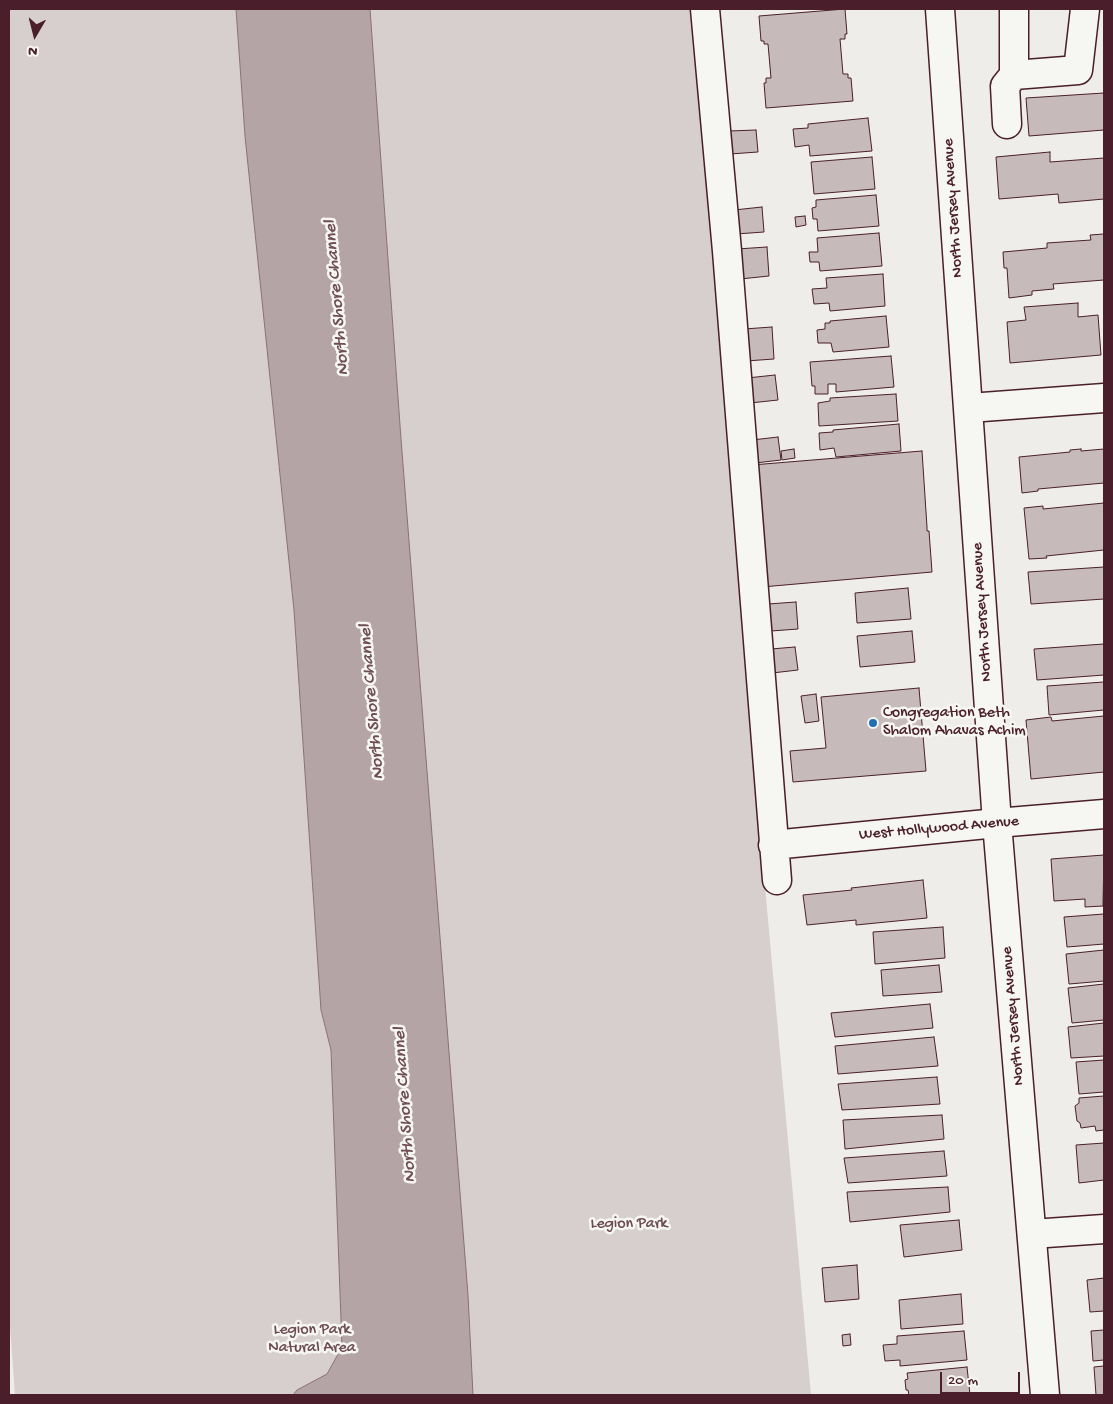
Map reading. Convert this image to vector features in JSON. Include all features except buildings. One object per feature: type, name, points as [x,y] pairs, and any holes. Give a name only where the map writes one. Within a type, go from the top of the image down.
[{"type":"main road","points":[[705,9],[727,251],[776,880]]},
{"type":"main road","name":"North Jersey Avenue","points":[[940,9],[997,822],[1045,1395]]},
{"type":"main road","points":[[1007,124],[1005,86],[1014,75],[1014,9]]},
{"type":"main road","points":[[1014,75],[1078,70],[1085,9]]},
{"type":"main road","points":[[969,408],[1104,398]]},
{"type":"main road","name":"West Hollywood Avenue","points":[[773,845],[997,822],[1104,814]]},
{"type":"main road","points":[[1032,1234],[1104,1228]]},
{"type":"green space","name":"Legion Park Natural Area","points":[[9,9],[236,9],[245,136],[294,610],[321,1010],[331,1050],[342,1347],[327,1374],[297,1390],[293,1395],[15,1395],[9,1313]]},
{"type":"green space","name":"Legion Park","points":[[370,9],[694,9],[765,886],[811,1395],[470,1395]]},
{"type":"water","name":"North Shore Channel","points":[[236,9],[370,9],[401,439],[468,1295],[473,1395],[293,1395],[297,1390],[327,1374],[342,1347],[331,1050],[321,1010],[294,610],[245,136]]},
{"type":"place","name":"Congregation Beth Shalom Ahavas Achim","points":[[873,723]]}]
